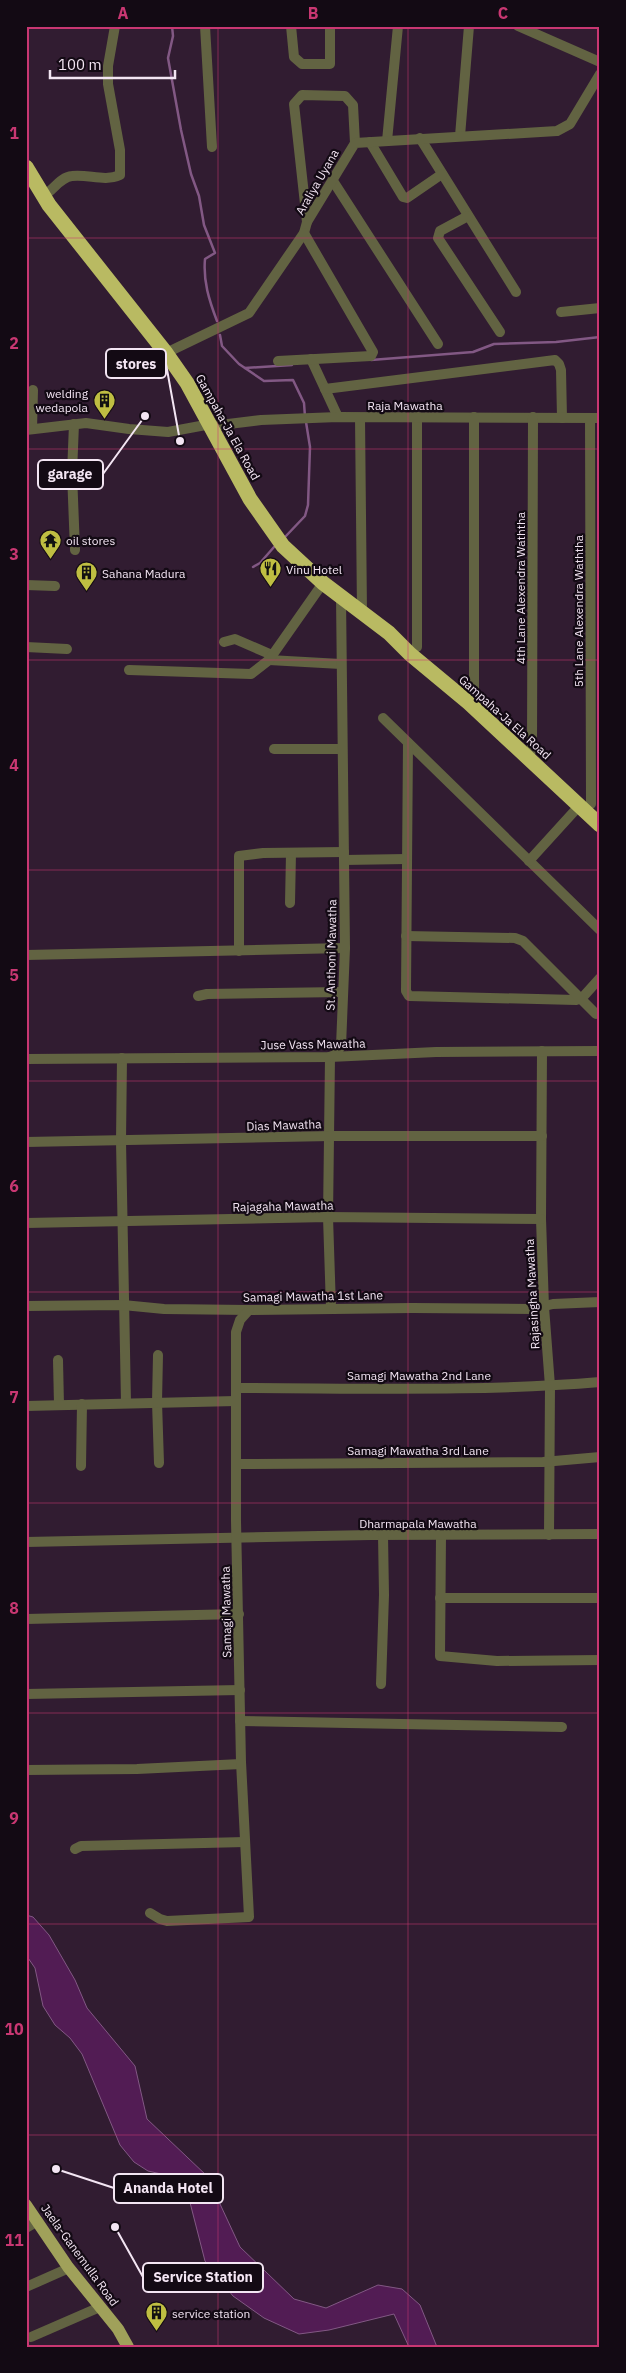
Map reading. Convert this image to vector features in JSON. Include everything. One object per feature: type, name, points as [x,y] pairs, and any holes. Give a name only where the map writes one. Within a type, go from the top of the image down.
[{"type":"highway","name":"Gampaha-Ja Ela Road","points":[[27,173],[166,352],[198,400],[240,482],[268,526],[294,558],[323,583],[389,633],[410,654],[530,754],[590,808],[600,825]]},
{"type":"highway","name":"Gampaha-Ja Ela Road","points":[[389,633],[417,647],[474,695],[530,754]]},
{"type":"main road","name":"Jaela-Ganemulla Road","points":[[26,2205],[70,2268],[118,2329],[128,2347]]},
{"type":"street","points":[[43,196],[63,179],[73,176],[110,179],[120,175],[120,150],[108,84],[108,66],[115,26]]},
{"type":"street","points":[[205,26],[212,147]]},
{"type":"street","points":[[291,26],[294,57],[302,64],[330,64],[330,26]]},
{"type":"street","points":[[386,141],[398,26]]},
{"type":"street","points":[[460,136],[469,26]]},
{"type":"street","points":[[518,26],[600,62]]},
{"type":"street","name":"Araliya Uyana","points":[[166,352],[249,313],[304,234],[307,222],[354,143],[557,131],[564,129],[570,124],[600,74]]},
{"type":"street","points":[[307,222],[294,104],[302,95],[344,96],[353,106],[354,143]]},
{"type":"street","points":[[420,138],[516,292]]},
{"type":"street","points":[[370,142],[403,197],[406,198],[442,174]]},
{"type":"street","points":[[333,181],[438,344]]},
{"type":"street","points":[[468,216],[440,231],[438,238],[500,332]]},
{"type":"street","points":[[278,361],[371,356],[373,352],[304,234]]},
{"type":"street","points":[[561,312],[600,308]]},
{"type":"street","points":[[311,359],[338,417]]},
{"type":"street","points":[[325,389],[555,360],[561,370],[562,418]]},
{"type":"street","points":[[29,429],[33,390]]},
{"type":"street","name":"Raja Mawatha","points":[[29,429],[74,424],[168,432],[261,420],[338,417],[595,418]]},
{"type":"street","points":[[417,417],[417,647]]},
{"type":"street","name":"4th Lane Alexendra Waththa","points":[[530,754],[533,417]]},
{"type":"street","points":[[360,418],[362,612]]},
{"type":"street","points":[[474,418],[474,695]]},
{"type":"street","name":"5th Lane Alexendra Waththa","points":[[590,808],[595,418]]},
{"type":"street","points":[[74,424],[72,473],[74,550]]},
{"type":"street","points":[[129,670],[251,674],[270,658],[323,583]]},
{"type":"street","points":[[26,585],[55,586]]},
{"type":"street","name":"St. Anthoni Mawatha","points":[[330,1057],[335,1055],[341,1046],[345,948],[341,597]]},
{"type":"street","points":[[224,642],[235,639],[270,658],[341,664]]},
{"type":"street","points":[[26,647],[66,648]]},
{"type":"street","points":[[383,718],[600,930]]},
{"type":"street","points":[[408,743],[406,859],[406,992],[408,996],[576,1000],[582,998],[600,978]]},
{"type":"street","points":[[274,749],[342,749]]},
{"type":"street","points":[[529,861],[590,808]]},
{"type":"street","points":[[239,951],[239,856],[263,853],[291,853],[406,859]]},
{"type":"street","points":[[290,903],[291,853]]},
{"type":"street","points":[[406,936],[515,938],[523,941],[596,1014]]},
{"type":"street","points":[[26,954],[345,948]]},
{"type":"street","points":[[198,996],[207,994],[343,992]]},
{"type":"street","name":"Juse Vass Mawatha","points":[[26,1059],[330,1057],[436,1052],[600,1050]]},
{"type":"street","name":"Rajasingha Mawatha","points":[[542,1051],[541,1219],[544,1308],[550,1386],[551,1462],[549,1535]]},
{"type":"street","points":[[330,1057],[331,1136],[328,1217],[331,1308]]},
{"type":"street","points":[[122,1058],[121,1141],[126,1403]]},
{"type":"street","name":"Dias Mawatha","points":[[26,1142],[331,1136],[542,1136]]},
{"type":"street","name":"Rajagaha Mawatha","points":[[26,1223],[328,1217],[541,1219]]},
{"type":"street","name":"Samagi Mawatha 1st Lane","points":[[26,1306],[123,1305],[164,1309],[249,1310],[544,1308],[553,1304],[600,1302]]},
{"type":"street","name":"Samagi Mawatha","points":[[150,1913],[167,1921],[249,1917],[240,1721],[236,1332],[240,1320],[249,1310]]},
{"type":"street","points":[[158,1355],[159,1463]]},
{"type":"street","points":[[58,1360],[59,1405]]},
{"type":"street","name":"Samagi Mawatha 2nd Lane","points":[[238,1388],[550,1386],[600,1382]]},
{"type":"street","points":[[26,1406],[236,1401]]},
{"type":"street","points":[[81,1466],[82,1404]]},
{"type":"street","name":"Samagi Mawatha 3rd Lane","points":[[237,1464],[551,1462],[600,1457]]},
{"type":"street","name":"Dharmapala Mawatha","points":[[26,1542],[383,1535],[600,1534]]},
{"type":"street","points":[[381,1684],[384,1595],[383,1535]]},
{"type":"street","points":[[441,1536],[440,1656],[443,1658],[497,1661],[600,1660]]},
{"type":"street","points":[[440,1598],[600,1598]]},
{"type":"street","points":[[26,1619],[239,1614]]},
{"type":"street","points":[[26,1694],[240,1690]]},
{"type":"street","points":[[240,1721],[562,1726]]},
{"type":"street","points":[[26,1770],[137,1769],[241,1764]]},
{"type":"street","points":[[75,1849],[81,1846],[245,1842]]},
{"type":"street","points":[[26,2228],[38,2222]]},
{"type":"street","points":[[26,2287],[70,2268]]},
{"type":"street","points":[[30,2337],[100,2307]]},
{"type":"shaded area","points":[[26,1915],[33,1917],[49,1935],[75,1980],[87,2008],[135,2066],[147,2119],[207,2176],[240,2247],[294,2299],[326,2308],[378,2285],[402,2289],[420,2305],[437,2347],[409,2347],[394,2314],[329,2330],[299,2334],[264,2318],[233,2296],[205,2261],[185,2183],[170,2176],[148,2171],[134,2162],[120,2145],[82,2054],[70,2038],[55,2025],[43,2006],[35,1968],[26,1955]]},
{"type":"waterway","points":[[172,26],[173,36],[168,58],[191,174],[199,196],[204,225],[215,253],[205,259],[205,275],[211,306],[217,321]]},
{"type":"waterway","points":[[220,335],[222,346],[239,364],[264,381],[293,380],[304,403],[305,417]]},
{"type":"waterway","points":[[371,360],[473,352],[494,344],[556,342],[600,337]]},
{"type":"waterway","points":[[245,368],[292,365]]},
{"type":"waterway","points":[[285,537],[305,516],[308,505],[310,447],[306,422]]},
{"type":"waterway","points":[[253,567],[260,563],[274,547]]},
{"type":"place","name":"garage","points":[[145,416]]},
{"type":"place","name":"welding wedapola","points":[[104,419]]},
{"type":"place","name":"stores","points":[[180,441]]},
{"type":"place","name":"oil stores","points":[[50,559]]},
{"type":"place","name":"Vinu Hotel","points":[[270,588]]},
{"type":"place","name":"Sahana Madura","points":[[86,592]]},
{"type":"place","name":"Ananda Hotel","points":[[56,2169]]},
{"type":"place","name":"Service Station","points":[[115,2227]]},
{"type":"place","name":"service station","points":[[156,2332]]}]
